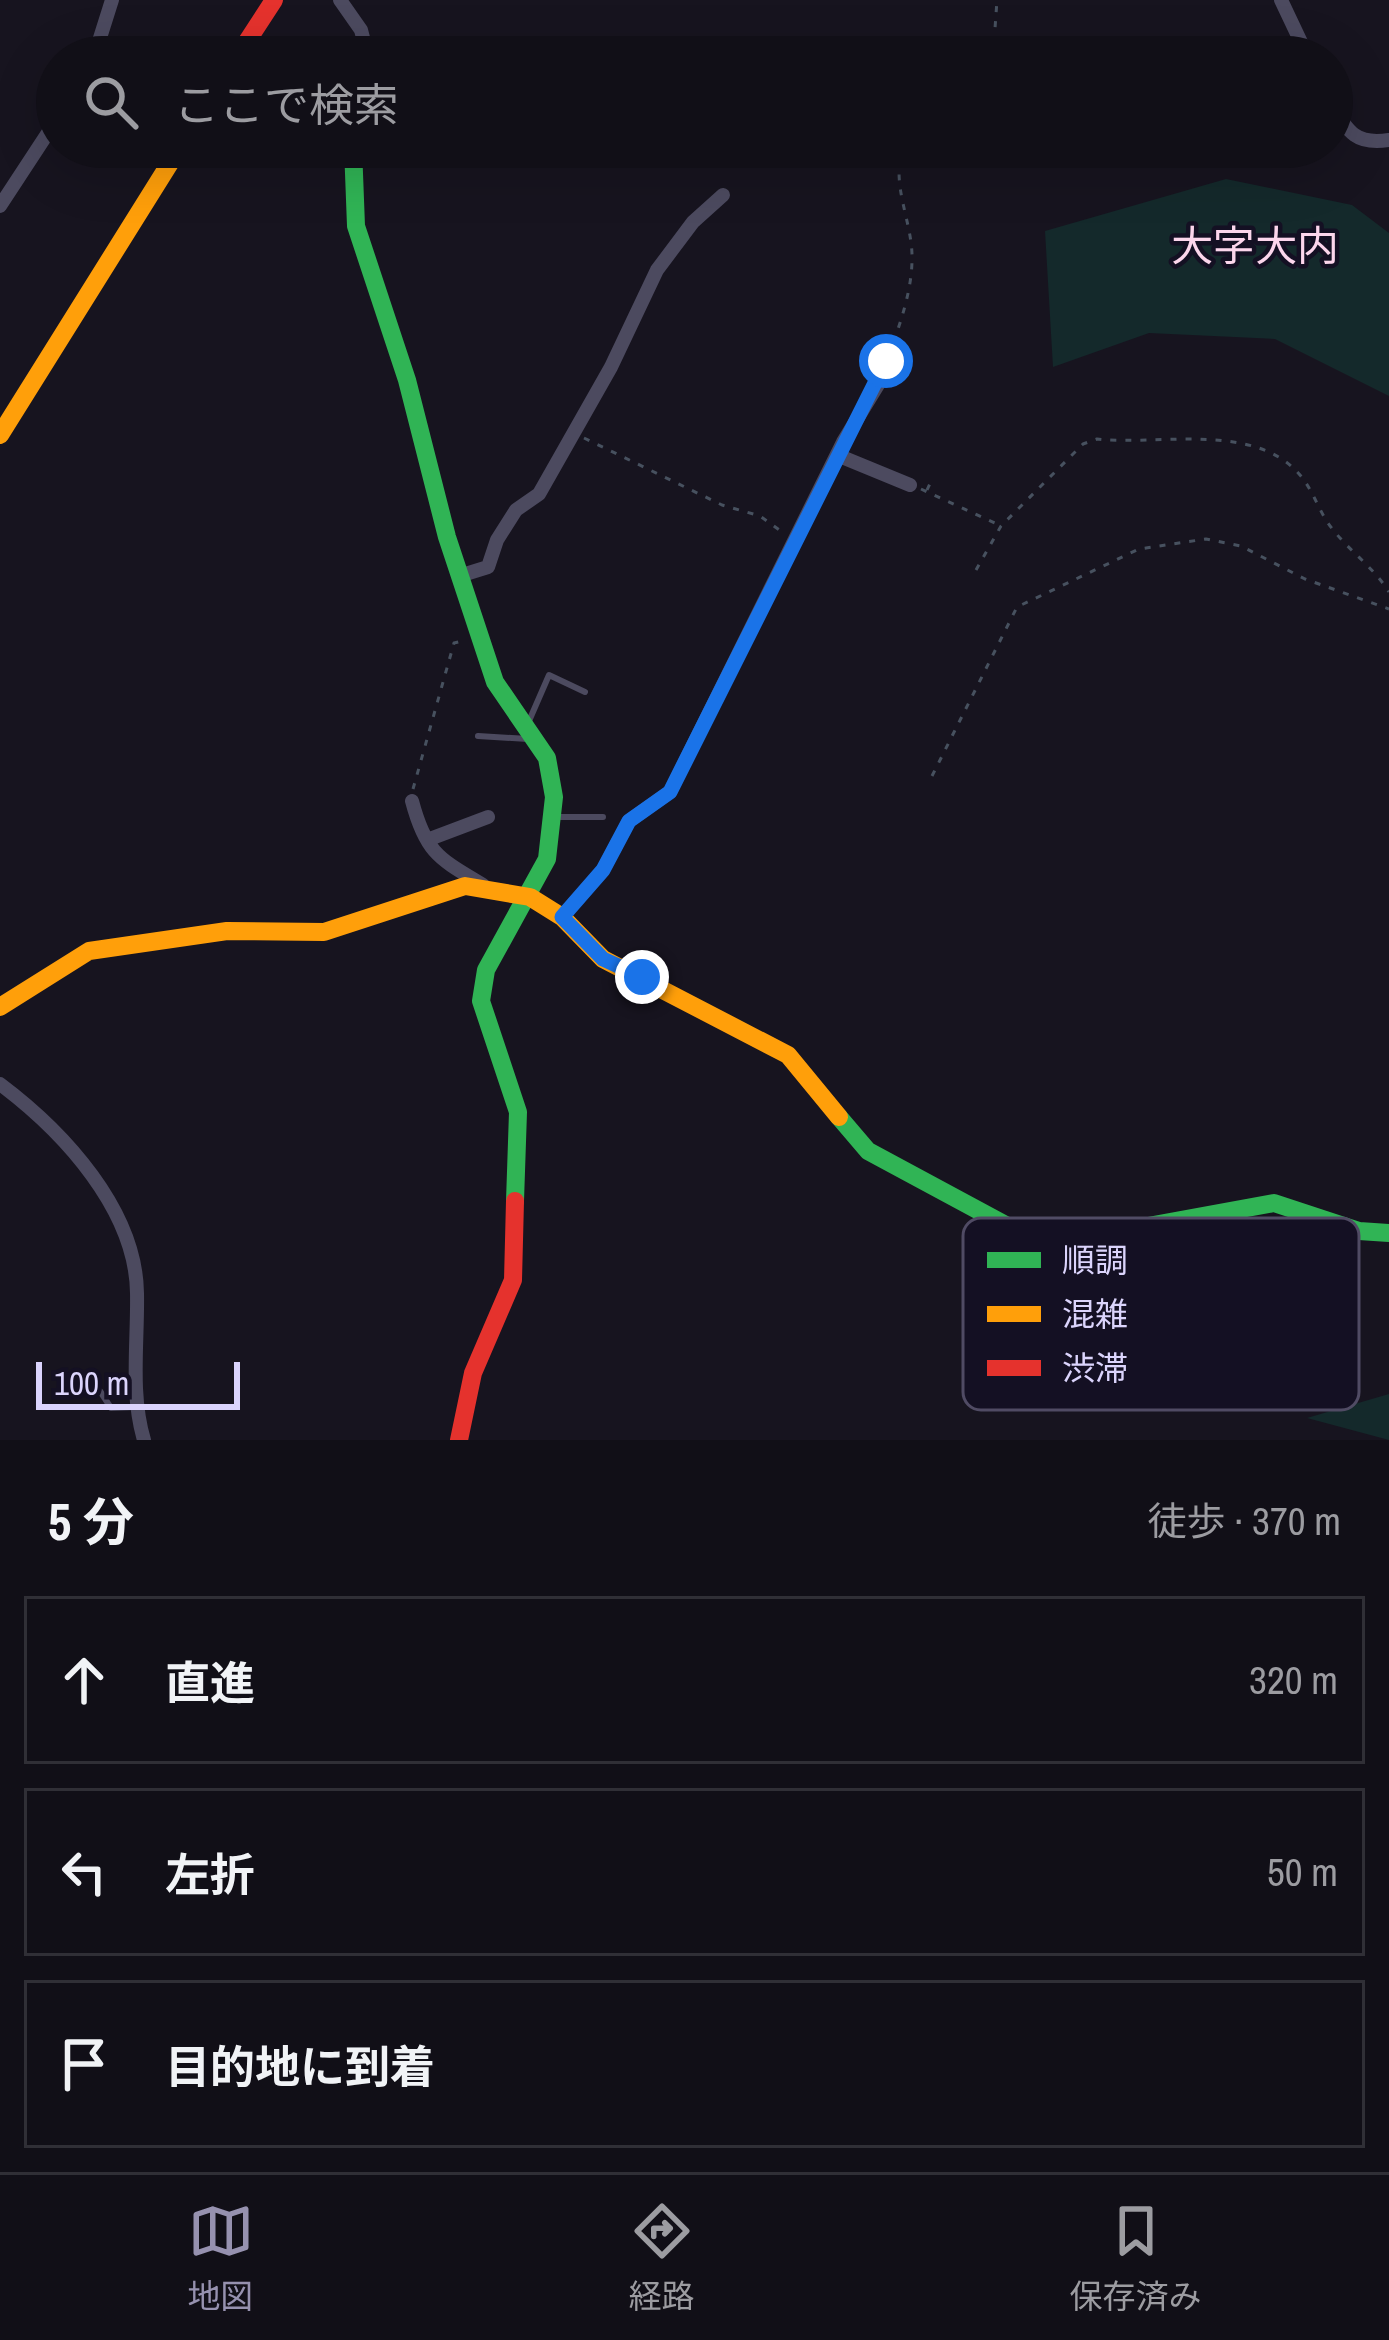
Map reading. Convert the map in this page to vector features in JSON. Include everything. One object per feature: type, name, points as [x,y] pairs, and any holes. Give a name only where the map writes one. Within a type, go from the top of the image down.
[{"type":"street","points":[[101,36],[112,0]]},
{"type":"street","points":[[251,36],[274,0]]},
{"type":"street","points":[[340,0],[363,36]]},
{"type":"street","points":[[1281,0],[1297,36]]},
{"type":"street","points":[[1353,137],[1364,143],[1389,140]]},
{"type":"street","points":[[0,206],[36,150]]},
{"type":"street","points":[[0,435],[167,168]]},
{"type":"street","points":[[353,168],[356,226],[407,380],[459,576],[495,682],[547,758],[553,817],[547,860],[486,970],[481,1001],[518,1112],[513,1280],[473,1373],[459,1440]]},
{"type":"street","points":[[459,576],[488,567],[506,525],[516,510],[538,494],[611,367],[657,270],[693,222],[723,195]]},
{"type":"street","points":[[562,917],[603,870],[629,821],[670,792],[837,455],[878,383]]},
{"type":"street","points":[[837,455],[910,485]]},
{"type":"street","points":[[412,801],[427,840],[447,868],[484,885],[530,897],[562,917],[603,959],[788,1055],[868,1151],[992,1218]]},
{"type":"street","points":[[427,840],[488,817]]},
{"type":"street","points":[[0,1007],[88,951],[227,931],[324,932],[465,886],[484,885]]},
{"type":"street","points":[[0,1084],[65,1146],[101,1191],[128,1237],[137,1287],[136,1407],[144,1440]]},
{"type":"street","points":[[1192,1218],[1274,1203],[1306,1208],[1328,1218]]},
{"type":"street","points":[[1359,1232],[1389,1233]]},
{"type":"lane","points":[[478,736],[520,741],[531,730],[549,675],[585,692]]},
{"type":"lane","points":[[553,817],[604,817]]},
{"type":"lane","points":[[100,1391],[111,1408],[136,1407]]},
{"type":"path","points":[[994,36],[997,0]]},
{"type":"path","points":[[878,383],[912,275],[902,168]]},
{"type":"path","points":[[572,432],[722,505],[760,516],[795,542]]},
{"type":"path","points":[[976,570],[1000,526],[1083,444],[1097,439],[1233,442],[1281,456],[1302,477],[1329,525],[1370,563],[1389,592]]},
{"type":"path","points":[[927,491],[932,479]]},
{"type":"path","points":[[910,485],[1000,526]]},
{"type":"path","points":[[932,776],[1017,607],[1138,549],[1206,539],[1240,546],[1306,579],[1389,609]]},
{"type":"path","points":[[412,801],[454,643],[479,635]]},
{"type":"green space","points":[[1226,179],[1352,205],[1389,233],[1389,396],[1275,339],[1149,333],[1053,367],[1045,231]]},
{"type":"green space","points":[[1389,1394],[1389,1440],[1307,1418],[1334,1410],[1359,1410],[1359,1403]]},
{"type":"traffic: fast","points":[[354,168],[356,226],[407,380],[447,537],[495,682],[547,758],[554,797],[547,859],[486,970],[481,1001],[518,1112],[515,1201]]},
{"type":"traffic: fast","points":[[839,1117],[868,1151],[992,1218]]},
{"type":"traffic: fast","points":[[1192,1218],[1274,1203],[1320,1218]]},
{"type":"traffic: fast","points":[[1359,1231],[1389,1233]]},
{"type":"traffic: slow","points":[[0,435],[167,168]]},
{"type":"traffic: slow","points":[[0,1007],[89,951],[227,931],[324,932],[465,886],[530,897],[562,917],[603,959],[788,1055],[839,1117]]},
{"type":"traffic: jam","points":[[251,36],[274,0]]},
{"type":"traffic: jam","points":[[459,1440],[473,1373],[513,1280],[515,1201]]},
{"type":"district","name":"大字大内","points":[[1255,246]]},
{"type":"route","points":[[642,977],[603,959],[562,917],[603,870],[629,821],[670,792],[886,361]]}]
